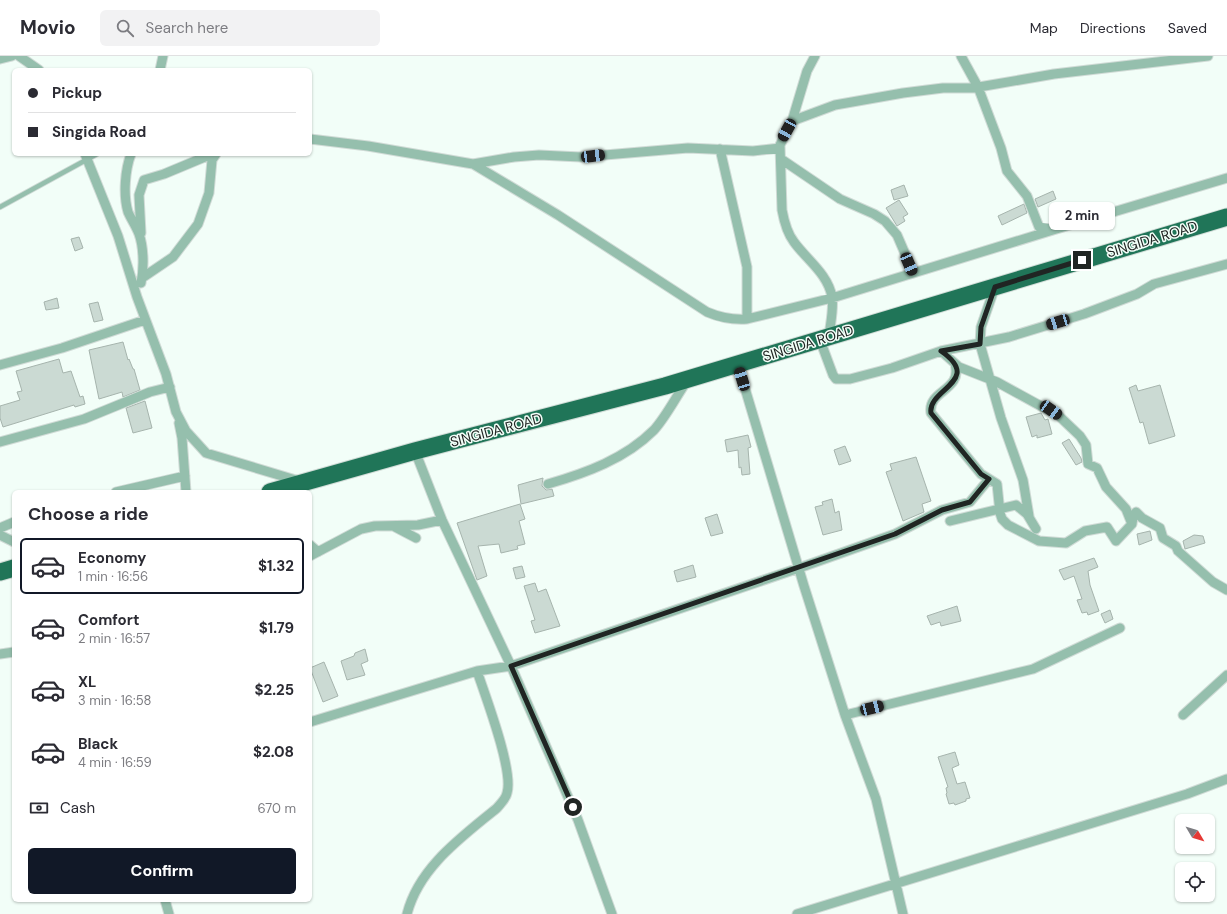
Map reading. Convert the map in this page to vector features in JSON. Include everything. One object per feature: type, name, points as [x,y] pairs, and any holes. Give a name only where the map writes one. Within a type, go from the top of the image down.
[{"type":"highway","name":"SINGIDA ROAD","points":[[277,490],[415,451],[687,380],[1227,217]]},
{"type":"highway","points":[[0,572],[12,569]]},
{"type":"street","points":[[0,59],[12,56]]},
{"type":"street","points":[[19,56],[36,68]]},
{"type":"street","points":[[160,68],[163,56]]},
{"type":"street","points":[[815,56],[807,71],[792,121],[780,148],[784,220],[793,242],[815,266],[828,284],[832,298],[824,339],[833,375],[836,379],[843,380],[892,368],[941,351],[1009,337],[1084,314],[1137,294],[1154,284],[1227,264]]},
{"type":"street","points":[[961,56],[978,88],[1001,148],[1007,171],[1027,196],[1039,227],[1053,230]]},
{"type":"street","points":[[792,121],[835,105],[865,99],[943,88],[978,88],[1054,74],[1208,56]]},
{"type":"street","points":[[312,139],[368,146],[473,164],[514,157],[538,155],[581,157],[667,148],[720,149],[753,152],[780,148]]},
{"type":"street","points":[[720,149],[747,267],[747,319]]},
{"type":"street","points":[[130,156],[128,161],[126,188],[128,211],[139,235],[141,244]]},
{"type":"street","points":[[137,296],[142,278],[139,195],[144,180],[164,174],[207,156]]},
{"type":"street","points":[[142,278],[173,257],[198,224],[209,193],[212,160],[215,156]]},
{"type":"street","points":[[87,157],[118,236],[145,320],[170,387],[182,438],[186,490]]},
{"type":"street","points":[[781,159],[840,199],[874,214],[885,221],[898,235],[913,272]]},
{"type":"street","points":[[473,164],[558,215],[707,312],[723,318],[747,319],[832,298],[913,272],[1227,178]]},
{"type":"street","points":[[995,287],[981,327],[980,344],[989,379],[1023,480],[1028,516]]},
{"type":"street","points":[[0,365],[62,348],[145,320]]},
{"type":"street","points":[[941,351],[954,364],[989,379],[1051,410],[1069,425],[1086,445],[1088,464],[1097,468],[1106,487],[1126,509],[1132,524]]},
{"type":"street","points":[[954,364],[957,372],[955,379],[946,390],[933,400],[930,408],[931,413],[981,474],[997,484],[1002,519],[1008,525],[1039,541],[1066,543],[1085,532],[1107,527],[1116,541],[1132,524],[1133,517],[1136,512],[1142,518],[1160,528],[1163,538],[1176,546],[1178,551],[1213,582],[1227,590]]},
{"type":"street","points":[[738,365],[845,715],[876,799],[903,914]]},
{"type":"street","points":[[548,484],[580,475],[621,456],[655,429],[687,380]]},
{"type":"street","points":[[0,442],[84,419],[150,392],[170,387]]},
{"type":"street","points":[[176,412],[186,431],[206,453],[303,483]]},
{"type":"street","points":[[415,451],[442,520],[511,666],[578,820],[612,914]]},
{"type":"street","points":[[125,490],[185,476]]},
{"type":"street","points":[[312,721],[477,671],[511,666],[895,534],[942,510],[964,505],[975,498],[989,479]]},
{"type":"street","points":[[950,521],[1016,505],[1028,516],[1036,528]]},
{"type":"street","points":[[314,554],[361,529],[375,526],[394,527],[418,525],[442,520]]},
{"type":"street","points":[[0,528],[12,523]]},
{"type":"street","points":[[394,527],[416,538]]},
{"type":"street","points":[[0,535],[12,541]]},
{"type":"street","points":[[845,715],[1033,669],[1120,628]]},
{"type":"street","points":[[0,654],[12,652]]},
{"type":"street","points":[[407,914],[417,889],[438,859],[497,808],[504,801],[508,792],[509,783],[506,766],[477,671]]},
{"type":"street","points":[[1183,715],[1227,675]]},
{"type":"street","points":[[797,914],[1187,794],[1227,779]]},
{"type":"street","points":[[166,902],[169,914]]},
{"type":"lane","points":[[0,207],[87,157]]},
{"type":"building","points":[[904,185],[908,196],[894,200],[891,190]]},
{"type":"building","points":[[1053,191],[1056,199],[1038,207],[1035,199]]},
{"type":"building","points":[[899,200],[908,214],[903,217],[905,221],[897,226],[886,208]]},
{"type":"building","points":[[1024,204],[1027,213],[1002,225],[998,216]]},
{"type":"building","points":[[79,237],[83,248],[75,251],[71,239]]},
{"type":"building","points":[[57,298],[59,308],[46,310],[44,302]]},
{"type":"building","points":[[98,302],[103,320],[94,322],[89,304]]},
{"type":"building","points":[[123,342],[128,360],[129,359],[134,369],[140,390],[123,397],[122,392],[99,399],[89,350]]},
{"type":"building","points":[[59,359],[63,373],[71,371],[80,397],[83,396],[85,404],[75,407],[74,405],[3,427],[0,418],[0,406],[20,400],[17,392],[22,391],[16,371]]},
{"type":"building","points":[[1136,385],[1138,391],[1160,385],[1175,436],[1149,444],[1143,422],[1140,423],[1129,388]]},
{"type":"building","points":[[145,401],[152,428],[133,433],[126,408]]},
{"type":"building","points":[[1041,413],[1045,420],[1048,419],[1052,434],[1037,438],[1037,435],[1032,437],[1026,417]]},
{"type":"building","points":[[748,435],[751,447],[748,448],[750,474],[742,475],[741,467],[739,468],[738,450],[727,452],[725,440]]},
{"type":"building","points":[[1069,439],[1081,458],[1082,462],[1076,465],[1062,443]]},
{"type":"building","points":[[845,446],[851,461],[839,465],[834,450]]},
{"type":"building","points":[[916,457],[931,501],[922,504],[924,512],[903,521],[886,472],[892,470],[890,464]]},
{"type":"building","points":[[543,478],[542,486],[546,490],[552,489],[554,496],[521,504],[518,485]]},
{"type":"building","points":[[832,499],[835,513],[839,511],[842,530],[823,535],[815,507],[823,505],[822,502]]},
{"type":"building","points":[[520,504],[525,519],[519,521],[525,544],[517,546],[518,549],[501,553],[499,544],[478,546],[487,576],[477,580],[457,523]]},
{"type":"building","points":[[717,514],[723,533],[711,536],[705,518]]},
{"type":"building","points":[[1150,531],[1152,540],[1139,545],[1137,534]]},
{"type":"building","points":[[1194,535],[1203,536],[1205,543],[1185,549],[1183,541]]},
{"type":"building","points":[[1094,558],[1098,567],[1088,571],[1090,585],[1099,611],[1088,615],[1087,612],[1082,613],[1077,600],[1082,599],[1074,576],[1064,580],[1059,570]]},
{"type":"building","points":[[693,565],[696,577],[677,582],[674,571]]},
{"type":"building","points":[[522,566],[525,577],[516,579],[513,568]]},
{"type":"building","points":[[535,583],[538,592],[546,589],[560,626],[535,633],[531,621],[535,620],[524,586]]},
{"type":"building","points":[[957,606],[961,621],[941,626],[940,622],[931,625],[927,616]]},
{"type":"building","points":[[1110,610],[1113,619],[1105,623],[1101,614]]},
{"type":"building","points":[[365,649],[368,661],[361,664],[365,675],[347,680],[341,661],[354,656],[355,653]]},
{"type":"building","points":[[324,662],[338,696],[323,702],[312,673],[312,667]]},
{"type":"building","points":[[955,752],[959,765],[952,768],[957,784],[965,782],[970,798],[955,805],[954,803],[949,804],[946,794],[946,788],[948,787],[938,757]]},
{"type":"route","points":[[573,807],[511,666],[895,534],[942,510],[957,507],[970,502],[975,498],[989,479],[981,474],[951,437],[936,422],[931,413],[930,404],[952,384],[957,372],[954,364],[941,351],[980,344],[981,327],[995,287],[1082,260]]}]
